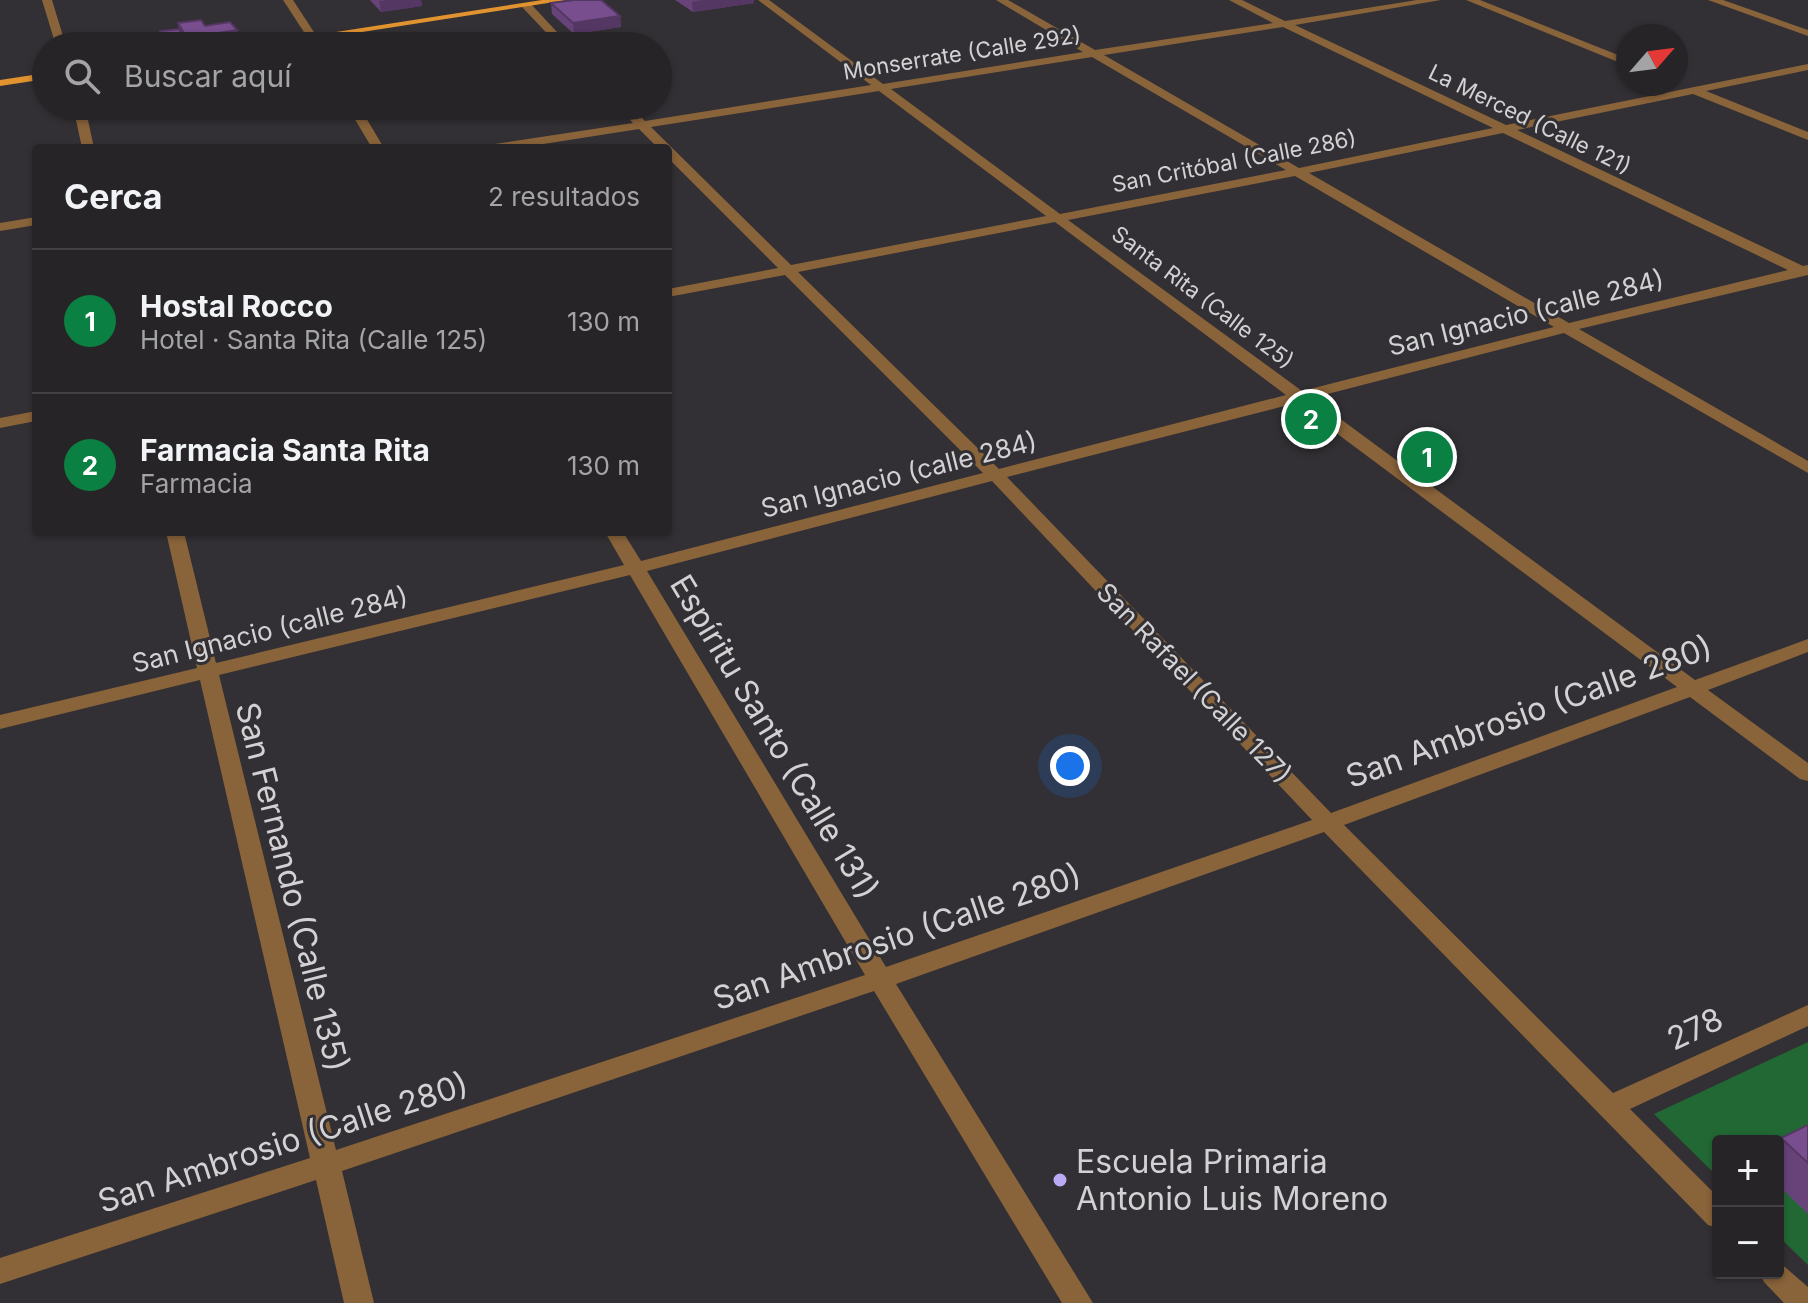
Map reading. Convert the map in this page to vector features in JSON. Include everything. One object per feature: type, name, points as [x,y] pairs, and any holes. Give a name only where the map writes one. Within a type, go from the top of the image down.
[{"type":"main road","points":[[372,32],[562,0]]},
{"type":"main road","points":[[0,83],[32,78]]},
{"type":"street","points":[[47,0],[57,32]]},
{"type":"street","points":[[288,0],[309,32]]},
{"type":"street","name":"Santa Rita (Calle 125)","points":[[763,0],[1808,774]]},
{"type":"street","points":[[1001,0],[1808,468]]},
{"type":"street","name":"La Merced (Calle 121)","points":[[1234,0],[1806,272]]},
{"type":"street","name":"Monserrate (Calle 292)","points":[[672,119],[1436,0]]},
{"type":"street","points":[[1471,0],[1616,58]]},
{"type":"street","points":[[1713,0],[1808,33]]},
{"type":"street","points":[[526,5],[552,32]]},
{"type":"street","name":"San Critóbal (Calle 286)","points":[[672,292],[1296,172],[1808,67]]},
{"type":"street","points":[[1688,88],[1808,136]]},
{"type":"street","points":[[82,120],[87,144]]},
{"type":"street","points":[[361,120],[376,144]]},
{"type":"street","name":"San Rafael (Calle 127)","points":[[637,120],[660,144]]},
{"type":"street","name":"Monserrate (Calle 292)","points":[[519,144],[667,120]]},
{"type":"street","name":"San Rafael (Calle 127)","points":[[672,156],[997,477],[1328,823],[1712,1210]]},
{"type":"street","points":[[0,227],[32,222]]},
{"type":"street","name":"San Ignacio (calle 284)","points":[[0,722],[636,568],[1566,328],[1806,272]]},
{"type":"street","points":[[0,423],[32,417]]},
{"type":"street","name":"San Fernando (Calle 135)","points":[[176,536],[359,1303]]},
{"type":"street","name":"Espíritu Santo (Calle 131)","points":[[616,536],[880,979],[1078,1303]]},
{"type":"street","name":"San Ambrosio (Calle 280)","points":[[0,1271],[326,1166],[880,979],[1328,823],[1808,645]]},
{"type":"street","name":"278","points":[[1610,1106],[1808,1015]]},
{"type":"street","points":[[1780,1279],[1804,1303]]},
{"type":"green space","points":[[1808,1042],[1808,1265],[1784,1242],[1784,1135],[1712,1135],[1712,1171],[1654,1114]]},
{"type":"building","points":[[601,0],[620,16],[573,23],[551,3]]},
{"type":"building","points":[[201,20],[205,26],[230,22],[237,30],[183,32],[178,23]]},
{"type":"building","points":[[179,29],[181,32],[161,32]]},
{"type":"building","points":[[1808,1125],[1808,1163],[1784,1141],[1784,1137]]},
{"type":"place","name":"Farmacia Santa Rita","points":[[1311,419]]},
{"type":"place","name":"Hostal Rocco","points":[[1427,457]]},
{"type":"place","name":"Escuela Primaria Antonio Luis Moreno","points":[[1060,1180]]}]
